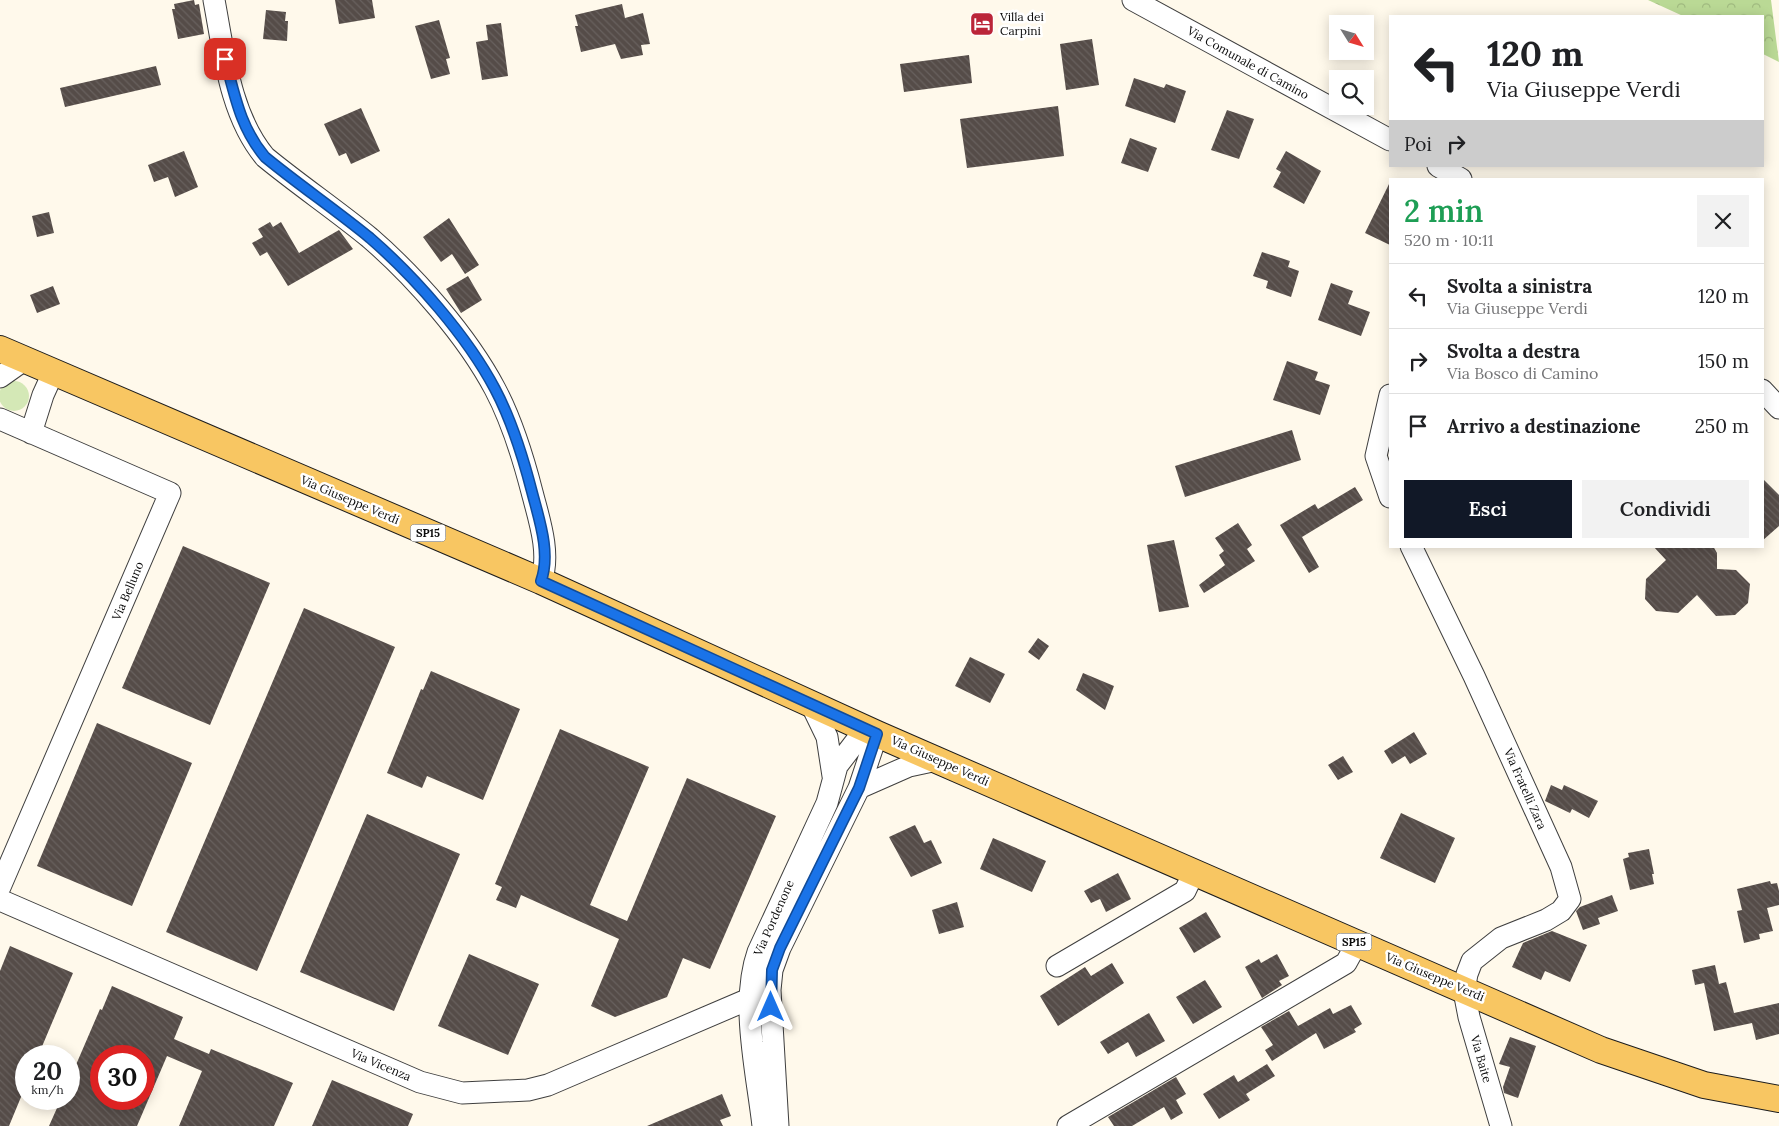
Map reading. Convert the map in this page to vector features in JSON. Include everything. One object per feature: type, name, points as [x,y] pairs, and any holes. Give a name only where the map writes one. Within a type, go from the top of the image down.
[{"type":"main road","name":"Via Giuseppe Verdi","points":[[0,349],[541,581],[937,760],[1601,1050],[1695,1082],[1779,1099]]},
{"type":"street","points":[[214,0],[225,59],[245,128],[253,142],[265,157],[364,234],[402,268],[436,306],[495,389],[521,450],[537,510],[544,552],[545,570],[541,581]]},
{"type":"street","name":"Via Comunale di Camino","points":[[1133,0],[1389,139]]},
{"type":"street","points":[[1440,167],[1459,178]]},
{"type":"street","points":[[0,377],[24,360]]},
{"type":"street","points":[[0,419],[32,433],[43,395],[53,373]]},
{"type":"street","points":[[1764,392],[1779,408]]},
{"type":"street","points":[[1389,399],[1376,456],[1389,494]]},
{"type":"street","name":"Via Belluno","points":[[0,887],[170,493],[32,433]]},
{"type":"street","name":"Via Fratelli Zara","points":[[1412,548],[1474,676],[1561,867],[1570,899],[1561,910],[1546,920],[1501,938],[1472,961],[1464,990]]},
{"type":"street","points":[[811,704],[827,737],[833,776]]},
{"type":"street","name":"Via Pordenone","points":[[763,1126],[749,999],[752,970],[758,952],[827,803],[833,776],[842,756],[872,731]]},
{"type":"street","name":"Via Pordenone","points":[[778,1126],[770,990],[772,970],[780,948],[859,788],[872,731]]},
{"type":"street","points":[[859,788],[909,766],[937,760]]},
{"type":"street","points":[[1057,966],[1185,891],[1194,872]]},
{"type":"street","name":"Via Vicenza","points":[[0,900],[420,1082],[462,1093],[519,1091],[548,1085],[770,990]]},
{"type":"street","points":[[1068,1126],[1346,963],[1357,944]]},
{"type":"street","name":"Via Baite","points":[[1464,990],[1469,1017],[1501,1126]]},
{"type":"green space","points":[[1648,0],[1771,0],[1779,62],[1764,54],[1764,15],[1681,15]]},
{"type":"green space","points":[[14,381],[20,382],[28,390],[28,402],[20,410],[14,411],[8,410],[0,402],[-1,396],[0,390],[8,382]]},
{"type":"building","points":[[194,0],[195,5],[199,4],[204,34],[178,39],[172,9],[175,9],[174,4]]},
{"type":"building","points":[[335,0],[372,0],[375,18],[339,24]]},
{"type":"building","points":[[622,4],[625,18],[643,13],[650,44],[641,45],[643,55],[621,59],[615,44],[581,52],[575,26],[578,26],[575,15]]},
{"type":"building","points":[[266,10],[286,12],[285,21],[288,21],[287,41],[263,39]]},
{"type":"building","points":[[439,20],[450,58],[446,59],[450,74],[431,79],[415,26]]},
{"type":"building","points":[[501,23],[508,76],[482,80],[476,42],[488,40],[486,25]]},
{"type":"building","points":[[1092,39],[1099,85],[1066,90],[1060,44]]},
{"type":"building","points":[[969,55],[972,83],[904,92],[900,64]]},
{"type":"building","points":[[156,66],[161,85],[65,107],[60,88]]},
{"type":"building","points":[[1134,78],[1164,88],[1166,84],[1186,91],[1175,123],[1125,106]]},
{"type":"building","points":[[1058,106],[1064,156],[967,168],[960,119]]},
{"type":"building","points":[[361,108],[380,151],[351,164],[346,153],[339,156],[324,124]]},
{"type":"building","points":[[1227,110],[1254,119],[1239,159],[1211,150]]},
{"type":"building","points":[[1130,138],[1157,148],[1148,172],[1121,163]]},
{"type":"building","points":[[184,151],[198,187],[175,197],[168,177],[154,182],[148,165]]},
{"type":"building","points":[[1286,151],[1321,171],[1304,204],[1273,187],[1281,172],[1276,169]]},
{"type":"building","points":[[1389,184],[1389,245],[1365,233]]},
{"type":"building","points":[[49,212],[54,233],[37,237],[32,216]]},
{"type":"building","points":[[449,218],[479,265],[465,274],[452,254],[441,262],[423,237]]},
{"type":"building","points":[[270,222],[273,227],[281,222],[299,253],[339,230],[353,249],[288,286],[267,252],[260,256],[252,243],[263,237],[258,229]]},
{"type":"building","points":[[1262,252],[1290,261],[1288,267],[1299,271],[1291,297],[1266,288],[1268,281],[1253,276]]},
{"type":"building","points":[[468,276],[482,300],[461,313],[446,289]]},
{"type":"building","points":[[1331,283],[1353,291],[1348,304],[1370,312],[1361,336],[1318,320]]},
{"type":"building","points":[[53,286],[60,304],[37,313],[30,295]]},
{"type":"building","points":[[1287,361],[1318,372],[1315,380],[1330,385],[1320,415],[1273,400]]},
{"type":"building","points":[[1292,430],[1301,460],[1185,497],[1175,466]]},
{"type":"building","points":[[1764,480],[1779,495],[1779,526],[1764,539]]},
{"type":"building","points":[[1355,487],[1363,500],[1302,537],[1319,567],[1309,573],[1280,525],[1315,504],[1318,509]]},
{"type":"building","points":[[1238,523],[1252,545],[1247,549],[1255,561],[1204,593],[1199,585],[1225,565],[1219,555],[1224,551],[1215,538]]},
{"type":"building","points":[[1174,540],[1189,607],[1159,612],[1147,545]]},
{"type":"building","points":[[183,546],[270,583],[210,725],[122,688]]},
{"type":"building","points":[[1655,548],[1714,548],[1717,553],[1717,569],[1736,570],[1750,584],[1748,603],[1735,615],[1716,616],[1697,595],[1678,613],[1656,611],[1645,599],[1646,579],[1666,560]]},
{"type":"building","points":[[304,608],[395,647],[257,971],[166,932]]},
{"type":"building","points":[[1038,638],[1049,646],[1039,660],[1028,652]]},
{"type":"building","points":[[970,657],[1005,674],[990,703],[955,686]]},
{"type":"building","points":[[431,671],[520,709],[483,800],[427,776],[422,788],[387,773],[421,689],[423,690]]},
{"type":"building","points":[[1083,673],[1114,686],[1105,710],[1076,690]]},
{"type":"building","points":[[97,723],[192,763],[132,906],[37,866]]},
{"type":"building","points":[[560,729],[649,767],[590,905],[627,921],[687,778],[776,816],[710,969],[683,958],[667,997],[615,1017],[591,1006],[619,939],[521,895],[516,908],[496,900],[502,887],[495,884]]},
{"type":"building","points":[[1414,732],[1427,754],[1410,764],[1405,756],[1392,764],[1384,751]]},
{"type":"building","points":[[1343,756],[1353,772],[1338,780],[1328,765]]},
{"type":"building","points":[[1551,785],[1562,790],[1564,785],[1598,801],[1589,818],[1572,809],[1570,813],[1545,801]]},
{"type":"building","points":[[1401,813],[1455,838],[1435,883],[1380,858]]},
{"type":"building","points":[[367,814],[460,854],[394,1011],[300,972]]},
{"type":"building","points":[[915,825],[924,843],[931,840],[942,863],[911,877],[889,837]]},
{"type":"building","points":[[993,838],[1046,861],[1032,892],[980,869]]},
{"type":"building","points":[[1649,849],[1654,884],[1630,890],[1623,859],[1629,857],[1628,853]]},
{"type":"building","points":[[1118,873],[1131,899],[1106,912],[1100,899],[1091,903],[1084,891]]},
{"type":"building","points":[[1770,881],[1771,884],[1777,883],[1779,891],[1779,905],[1767,908],[1773,931],[1759,934],[1760,939],[1744,943],[1737,911],[1742,910],[1737,889]]},
{"type":"building","points":[[1612,895],[1618,911],[1598,918],[1600,924],[1583,930],[1576,911],[1580,907]]},
{"type":"building","points":[[957,902],[964,927],[939,934],[932,910]]},
{"type":"building","points":[[1206,912],[1221,937],[1194,953],[1179,928]]},
{"type":"building","points":[[1552,931],[1587,945],[1570,982],[1545,971],[1541,980],[1512,967],[1523,943]]},
{"type":"building","points":[[10,946],[73,973],[43,1045],[15,1045],[16,1110],[9,1126],[0,1126],[0,971]]},
{"type":"building","points":[[469,954],[539,984],[508,1055],[438,1026]]},
{"type":"building","points":[[1277,954],[1289,976],[1279,981],[1282,985],[1262,998],[1245,967],[1259,959],[1261,963]]},
{"type":"building","points":[[1112,963],[1124,983],[1058,1026],[1040,996],[1085,967],[1091,976]]},
{"type":"building","points":[[1715,965],[1719,984],[1726,982],[1734,1013],[1779,1003],[1779,1034],[1756,1040],[1752,1023],[1714,1031],[1704,983],[1695,985],[1692,970]]},
{"type":"building","points":[[1205,980],[1222,1007],[1193,1024],[1176,997]]},
{"type":"building","points":[[112,986],[183,1017],[174,1039],[209,1054],[211,1049],[293,1083],[274,1126],[179,1126],[202,1071],[167,1056],[155,1084],[155,1045],[90,1045],[90,1110],[144,1110],[137,1126],[49,1126],[56,1110],[80,1110],[80,1055],[100,1009],[102,1010]]},
{"type":"building","points":[[1351,1005],[1362,1024],[1354,1029],[1356,1032],[1324,1049],[1316,1033],[1272,1061],[1265,1050],[1273,1045],[1261,1027],[1289,1011],[1298,1026],[1330,1008],[1333,1014]]},
{"type":"building","points":[[1149,1013],[1165,1041],[1136,1057],[1128,1042],[1108,1054],[1100,1042]]},
{"type":"building","points":[[1510,1037],[1536,1046],[1518,1098],[1504,1093],[1503,1087],[1510,1067],[1499,1064]]},
{"type":"building","points":[[1267,1064],[1275,1076],[1246,1094],[1250,1100],[1219,1119],[1203,1094],[1234,1075],[1238,1082]]},
{"type":"building","points":[[1176,1077],[1186,1094],[1176,1100],[1183,1113],[1171,1120],[1164,1107],[1132,1126],[1114,1126],[1108,1117]]},
{"type":"building","points":[[332,1080],[413,1114],[408,1126],[312,1126]]},
{"type":"building","points":[[722,1094],[731,1116],[720,1120],[723,1126],[647,1126]]},
{"type":"place","name":"Villa dei Carpini","points":[[982,24]]},
{"type":"route","points":[[225,59],[245,128],[265,157],[371,239],[402,268],[431,299],[465,343],[495,389],[521,450],[537,510],[544,543],[545,570],[541,581],[877,734],[859,788],[780,948],[772,970],[771,1007]]}]
